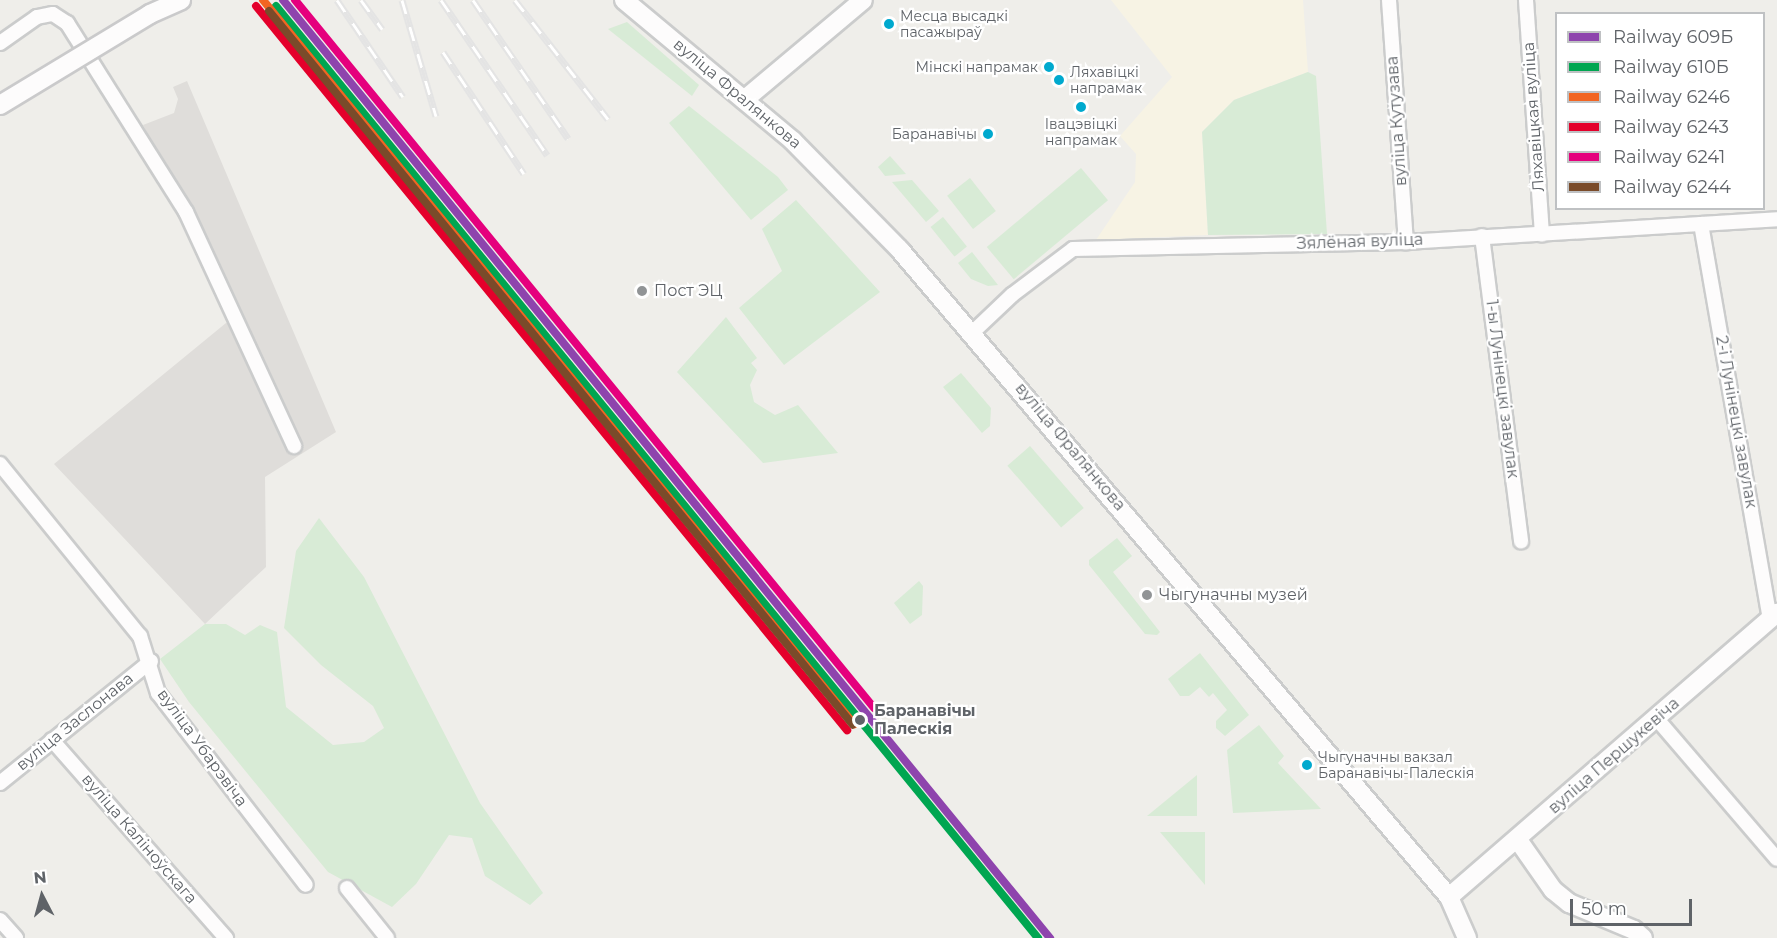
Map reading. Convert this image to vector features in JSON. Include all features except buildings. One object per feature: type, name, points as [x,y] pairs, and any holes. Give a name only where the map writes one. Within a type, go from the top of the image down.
[{"type":"street","points":[[0,105],[140,20],[181,0]]},
{"type":"street","name":"вуліца Фралянкова","points":[[624,0],[804,151],[973,332],[1449,897],[1467,938]]},
{"type":"street","points":[[744,100],[863,0]]},
{"type":"street","name":"вуліца Кутузава","points":[[1389,0],[1406,242]]},
{"type":"street","name":"Ляхавіцкая вуліца","points":[[1526,0],[1542,234]]},
{"type":"street","points":[[0,43],[37,17],[53,14],[66,23],[186,212],[294,446]]},
{"type":"street","name":"Зялёная вуліца","points":[[973,332],[1012,295],[1073,249],[1406,242],[1777,219]]},
{"type":"street","name":"2-і Лунінецкі завулак","points":[[1701,224],[1774,616]]},
{"type":"street","name":"1-ы Лунінецкі завулак","points":[[1482,236],[1521,542]]},
{"type":"street","name":"вуліца Убарэвіча","points":[[0,464],[140,636],[151,661],[158,693],[306,885]]},
{"type":"street","name":"вуліца Першукевіча","points":[[1449,897],[1518,840],[1774,616]]},
{"type":"street","name":"вуліца Заслонава","points":[[0,783],[151,661]]},
{"type":"street","points":[[1657,719],[1777,859]]},
{"type":"street","name":"вуліца Каліноўскага","points":[[52,740],[226,938]]},
{"type":"street","points":[[1518,840],[1552,890],[1569,903],[1634,930],[1643,938]]},
{"type":"street","points":[[347,888],[387,938]]},
{"type":"street","points":[[0,920],[16,938]]},
{"type":"shaded area","points":[[1111,0],[1303,0],[1308,72],[1234,100],[1202,132],[1208,235],[1096,240],[1135,182],[1136,154],[1120,136],[1172,77]]},
{"type":"shaded area","points":[[187,81],[336,432],[265,477],[266,567],[205,624],[54,464],[226,323],[241,319],[143,125],[174,113],[178,99],[173,87]]},
{"type":"green space","points":[[627,22],[699,85],[692,96],[608,29]]},
{"type":"green space","points":[[1308,72],[1316,76],[1327,234],[1208,235],[1202,132],[1234,100]]},
{"type":"green space","points":[[689,106],[778,177],[788,190],[751,220],[669,123]]},
{"type":"green space","points":[[890,156],[906,174],[885,176],[878,167]]},
{"type":"green space","points":[[1081,168],[1108,200],[1014,279],[987,247]]},
{"type":"green space","points":[[970,178],[996,211],[973,229],[947,196]]},
{"type":"green space","points":[[912,180],[939,211],[926,222],[892,182]]},
{"type":"green space","points":[[796,200],[880,292],[784,365],[739,308],[782,271],[762,229]]},
{"type":"green space","points":[[943,217],[967,247],[954,257],[931,227]]},
{"type":"green space","points":[[972,252],[998,285],[988,286],[971,279],[958,263]]},
{"type":"green space","points":[[726,317],[757,358],[751,363],[757,370],[750,385],[754,402],[775,415],[798,405],[838,453],[763,463],[677,372]]},
{"type":"green space","points":[[961,373],[991,408],[990,426],[982,433],[943,387]]},
{"type":"green space","points":[[1030,446],[1084,508],[1061,528],[1007,466]]},
{"type":"green space","points":[[319,518],[364,577],[480,803],[543,893],[530,905],[485,876],[472,838],[449,835],[416,884],[392,907],[328,872],[189,702],[160,659],[205,624],[226,624],[245,635],[260,625],[277,632],[286,707],[333,745],[364,742],[384,728],[373,706],[321,665],[284,628],[296,551]]},
{"type":"green space","points":[[1117,538],[1132,556],[1113,572],[1160,632],[1157,635],[1145,634],[1089,565],[1089,560]]},
{"type":"green space","points":[[919,581],[923,586],[922,615],[910,624],[894,603]]},
{"type":"green space","points":[[1200,653],[1249,715],[1225,736],[1216,728],[1216,721],[1227,710],[1213,693],[1209,697],[1200,687],[1189,696],[1180,696],[1168,679]]},
{"type":"green space","points":[[1259,725],[1284,756],[1278,763],[1321,809],[1233,813],[1227,750]]},
{"type":"green space","points":[[1197,775],[1197,816],[1147,816]]},
{"type":"green space","points":[[1160,832],[1205,832],[1205,885]]},
{"type":"railway","points":[[337,0],[403,97]]},
{"type":"railway","points":[[361,0],[382,29]]},
{"type":"railway","points":[[402,0],[436,116]]},
{"type":"railway","points":[[441,0],[547,155]]},
{"type":"railway","points":[[473,0],[568,138]]},
{"type":"railway","points":[[515,0],[608,119]]},
{"type":"railway","points":[[443,52],[524,174]]},
{"type":"rail line","name":"6246","points":[[263,0],[854,724]]},
{"type":"rail line","name":"609Б","points":[[283,0],[1050,938]]},
{"type":"rail line","name":"6241","points":[[295,0],[874,708]]},
{"type":"rail line","name":"6243","points":[[256,6],[847,730]]},
{"type":"rail line","name":"610Б","points":[[276,6],[1038,938]]},
{"type":"rail line","name":"6244","points":[[269,11],[853,725]]},
{"type":"place","name":"Месца высадкі пасажыраў","points":[[889,24]]},
{"type":"place","name":"Мінскі напрамак","points":[[1049,67]]},
{"type":"place","name":"Ляхавіцкі напрамак","points":[[1059,80]]},
{"type":"place","name":"Івацэвіцкі напрамак","points":[[1081,107]]},
{"type":"place","name":"Баранавічы","points":[[988,134]]},
{"type":"place","name":"Пост ЭЦ","points":[[642,291]]},
{"type":"place","name":"Чыгуначны музей","points":[[1147,595]]},
{"type":"place","name":"Баранавічы Палескія","points":[[860,720]]},
{"type":"place","name":"Чыгуначны вакзал Баранавічы-Палескія","points":[[1307,765]]}]
